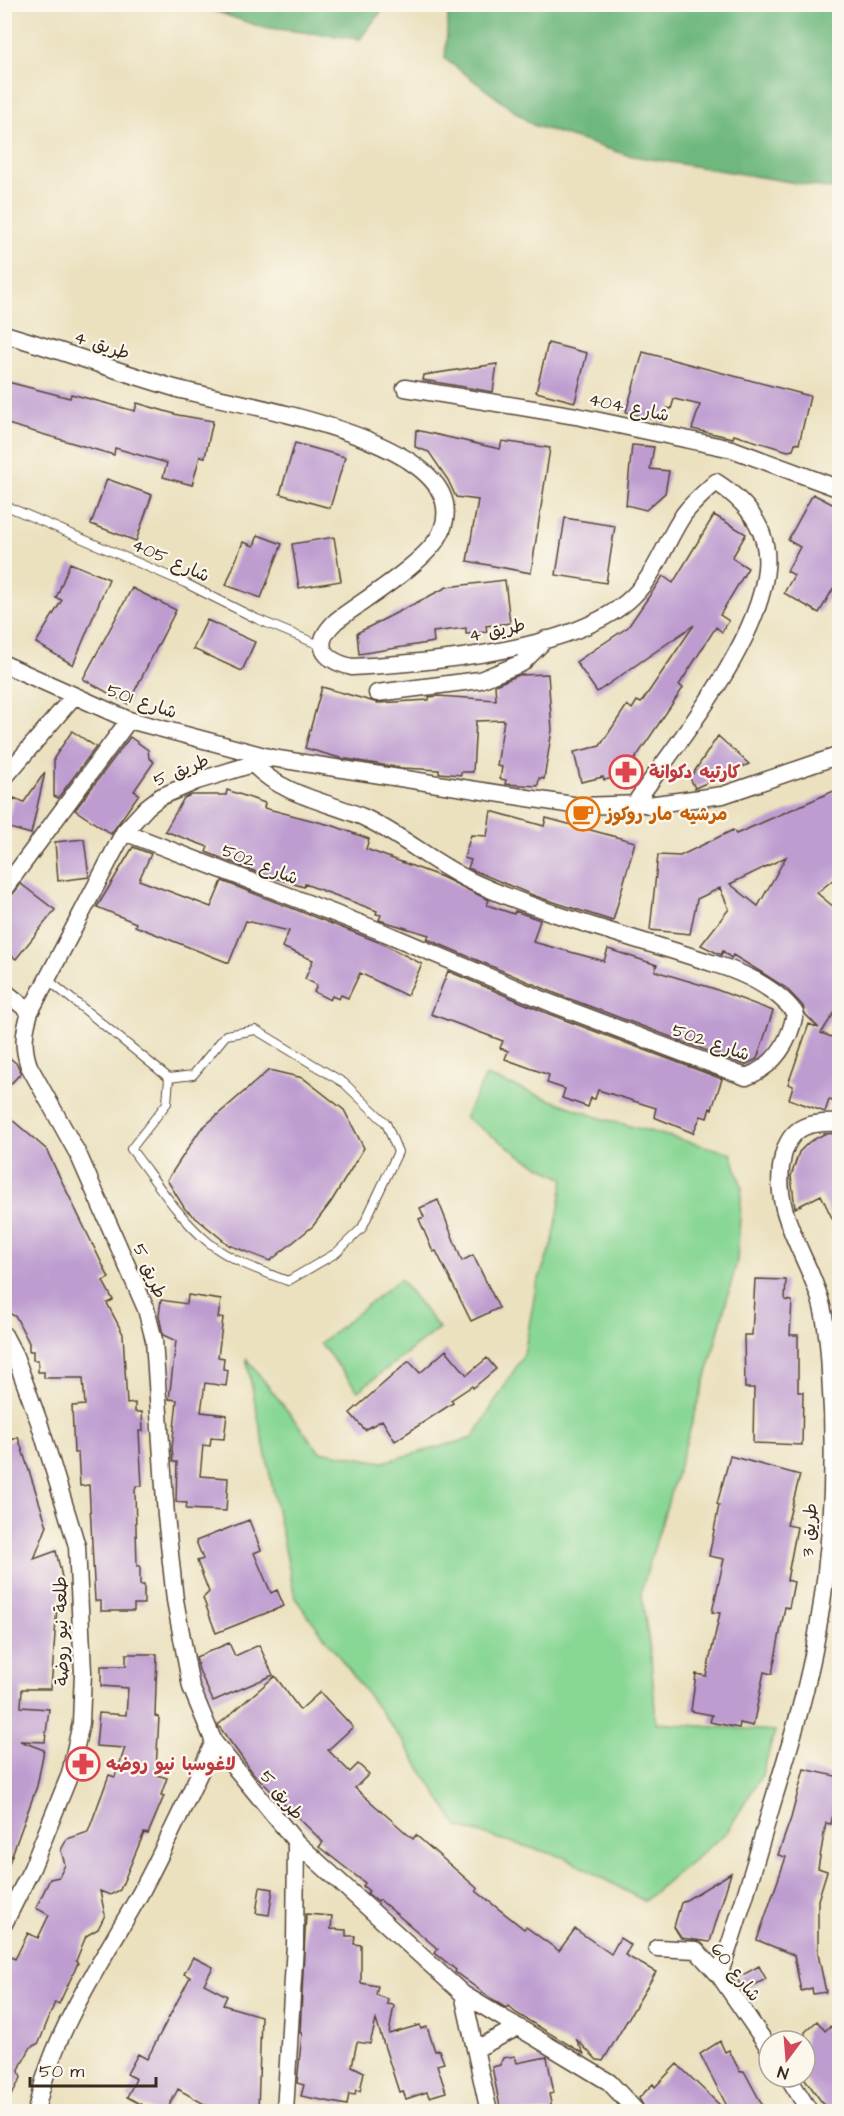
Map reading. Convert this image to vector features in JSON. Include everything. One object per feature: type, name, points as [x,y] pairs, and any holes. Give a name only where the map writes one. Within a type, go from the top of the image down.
[{"type":"street","name":"طريق 4","points":[[4,333],[115,371],[314,421],[350,433],[411,461],[433,480],[444,498],[445,514],[442,530],[430,549],[327,629],[322,646],[326,655],[335,663],[352,667],[484,655],[547,638],[603,619],[623,606],[655,567],[691,506],[716,482],[738,496],[757,523],[764,544],[766,567],[760,599],[740,646],[713,690],[638,799],[643,804]]},
{"type":"street","name":"شارع 404","points":[[405,388],[576,416],[732,448],[840,489]]},
{"type":"street","points":[[377,693],[480,680],[522,663],[547,638]]},
{"type":"street","name":"شارع 501","points":[[4,664],[129,720],[272,758]]},
{"type":"street","points":[[4,778],[74,696]]},
{"type":"street","points":[[4,889],[129,720]]},
{"type":"street","points":[[272,758],[579,806],[643,804],[723,795],[840,755]]},
{"type":"street","name":"طريق 5","points":[[272,758],[197,781],[159,797],[124,832],[30,1012],[24,1033],[24,1051],[29,1066],[79,1156],[146,1309],[154,1340],[166,1516],[175,1600],[191,1687],[214,1742],[296,1842],[463,1994],[609,2082],[637,2112]]},
{"type":"street","name":"شارع 502","points":[[124,832],[385,933],[553,1004],[746,1077],[769,1064],[789,1036],[795,1013],[781,996],[751,978],[651,943],[525,905],[472,882],[413,844],[365,818],[287,790],[268,780],[254,765]]},
{"type":"street","points":[[4,991],[30,1012]]},
{"type":"street","name":"طريق 3","points":[[719,1975],[757,1860],[808,1677],[819,1624],[830,1535],[832,1417],[826,1325],[820,1299],[783,1211],[779,1189],[780,1167],[786,1145],[796,1131],[810,1123],[840,1123]]},
{"type":"street","name":"طلعة نيو روضة","points":[[4,1335],[15,1356],[42,1432],[77,1546],[83,1672],[81,1723],[70,1774],[32,1868],[4,1924]]},
{"type":"street","points":[[36,2112],[40,2091],[66,2026],[154,1867],[214,1742]]},
{"type":"street","points":[[285,2112],[296,1946],[296,1842]]},
{"type":"street","name":"شارع 60","points":[[657,1948],[696,1950],[719,1975],[757,2030]]},
{"type":"street","points":[[463,1994],[489,2112]]},
{"type":"street","points":[[476,2049],[518,2027]]},
{"type":"street","points":[[796,2089],[810,2112]]},
{"type":"lane","name":"شارع 405","points":[[4,506],[186,583],[257,619],[322,646]]},
{"type":"lane","points":[[47,979],[169,1078],[193,1075],[226,1035],[256,1030],[344,1083],[386,1124],[398,1152],[362,1228],[336,1253],[288,1281],[250,1267],[209,1243],[183,1217],[131,1149],[167,1103],[169,1078]]},
{"type":"green space","points":[[197,5],[386,5],[360,39],[261,27]]},
{"type":"green space","points":[[449,5],[839,5],[839,190],[627,155],[533,125],[445,59]]},
{"type":"green space","points":[[486,1076],[600,1118],[731,1153],[742,1187],[737,1261],[709,1367],[641,1591],[651,1657],[656,1723],[775,1731],[762,1775],[727,1832],[644,1901],[566,1858],[458,1827],[404,1743],[295,1598],[246,1358],[319,1451],[383,1462],[473,1438],[524,1354],[536,1287],[553,1241],[564,1179],[523,1157],[465,1117]]},
{"type":"green space","points":[[400,1279],[439,1328],[358,1391],[320,1343]]},
{"type":"building","points":[[548,343],[587,353],[575,402],[536,392]]},
{"type":"building","points":[[643,352],[810,396],[799,444],[795,443],[793,450],[788,451],[734,435],[733,438],[692,429],[700,405],[674,399],[671,409],[667,408],[663,422],[626,412]]},
{"type":"building","points":[[497,364],[493,392],[423,380],[424,375]]},
{"type":"building","points":[[4,381],[70,398],[71,394],[135,411],[137,403],[178,415],[213,421],[205,457],[200,456],[192,485],[163,477],[167,463],[115,448],[114,455],[4,423]]},
{"type":"building","points":[[416,430],[500,449],[502,441],[550,448],[531,573],[467,561],[478,500],[456,497],[448,480],[429,452],[415,447]]},
{"type":"building","points":[[295,443],[345,457],[330,508],[280,494]]},
{"type":"building","points":[[632,445],[654,447],[650,469],[669,471],[665,493],[646,510],[626,505]]},
{"type":"building","points":[[107,479],[152,495],[136,541],[91,524]]},
{"type":"building","points":[[813,494],[840,508],[840,577],[819,613],[784,593],[794,575],[787,571],[800,547],[788,540]]},
{"type":"building","points":[[714,515],[746,534],[732,558],[748,568],[720,615],[729,621],[722,632],[716,627],[679,685],[683,688],[631,765],[626,761],[615,778],[604,780],[603,777],[581,782],[574,752],[600,746],[627,705],[632,709],[637,701],[641,703],[694,625],[597,692],[576,662],[628,627],[663,576],[673,583]]},
{"type":"building","points":[[565,518],[615,526],[606,583],[556,575]]},
{"type":"building","points":[[258,535],[282,544],[261,598],[226,585],[243,542],[254,546]]},
{"type":"building","points":[[334,537],[341,581],[299,588],[292,544]]},
{"type":"building","points":[[70,563],[109,579],[73,665],[36,643],[62,600],[56,598]]},
{"type":"building","points":[[505,580],[510,623],[486,626],[487,632],[466,634],[466,628],[433,632],[434,642],[359,654],[357,633],[447,587]]},
{"type":"building","points":[[132,588],[176,610],[128,704],[83,679]]},
{"type":"building","points":[[207,620],[255,642],[242,671],[193,649]]},
{"type":"building","points":[[548,674],[552,730],[544,779],[539,778],[538,786],[505,784],[506,780],[500,779],[502,767],[497,766],[504,720],[476,721],[473,772],[461,772],[461,775],[439,773],[439,770],[402,768],[340,758],[305,748],[322,687],[378,703],[429,700],[429,697],[438,696],[496,700],[495,685],[519,675]]},
{"type":"building","points":[[72,731],[96,747],[58,798],[54,796],[54,758]]},
{"type":"building","points":[[718,736],[749,764],[695,788],[690,778]]},
{"type":"building","points":[[130,737],[148,750],[149,758],[154,762],[134,791],[139,794],[111,834],[75,810]]},
{"type":"building","points":[[45,772],[31,834],[6,827],[14,798],[24,802]]},
{"type":"building","points":[[227,790],[265,803],[264,808],[334,826],[369,839],[366,849],[442,877],[489,900],[487,905],[514,914],[515,911],[540,920],[533,942],[604,961],[608,949],[657,965],[655,971],[712,988],[773,1011],[757,1059],[745,1065],[557,994],[427,939],[429,935],[379,920],[381,915],[376,914],[377,911],[305,884],[304,887],[259,873],[206,852],[208,847],[165,831],[184,798],[191,795],[226,795]]},
{"type":"building","points":[[836,790],[840,799],[840,874],[817,893],[840,912],[840,1004],[821,1033],[840,1040],[840,1103],[829,1100],[825,1112],[789,1099],[793,1086],[788,1084],[809,1024],[819,1028],[805,1014],[803,1006],[786,988],[733,955],[731,958],[723,951],[721,955],[701,945],[729,909],[720,888],[697,899],[690,934],[650,930],[658,855],[680,856],[733,830],[736,834]],"holes":[[[786,857],[758,906],[730,884]]]},
{"type":"building","points":[[491,811],[544,826],[546,818],[635,842],[613,921],[535,896],[468,868],[471,860],[464,858],[471,835],[487,836]]},
{"type":"building","points":[[84,839],[89,877],[58,881],[55,842]]},
{"type":"building","points":[[133,847],[151,854],[139,880],[211,907],[222,881],[381,943],[422,964],[407,996],[360,973],[348,998],[341,995],[339,999],[332,996],[330,1000],[314,992],[317,985],[305,979],[313,960],[282,947],[289,931],[246,921],[229,963],[135,926],[136,923],[97,907]]},
{"type":"building","points":[[21,884],[55,910],[16,959],[4,950],[4,905]]},
{"type":"building","points":[[448,971],[549,1014],[722,1079],[712,1109],[710,1108],[707,1118],[701,1116],[693,1133],[654,1117],[656,1108],[598,1090],[595,1099],[591,1098],[588,1107],[562,1098],[565,1089],[547,1083],[549,1075],[505,1059],[508,1051],[500,1048],[503,1041],[431,1014]]},
{"type":"building","points":[[4,1053],[17,1064],[21,1073],[4,1091]]},
{"type":"building","points":[[269,1070],[303,1078],[344,1110],[364,1148],[331,1202],[313,1226],[270,1261],[229,1245],[185,1209],[167,1180],[200,1130]]},
{"type":"building","points":[[4,1113],[46,1149],[109,1278],[103,1281],[113,1300],[107,1303],[123,1334],[127,1404],[135,1403],[135,1412],[142,1412],[143,1431],[139,1431],[142,1486],[136,1486],[135,1491],[137,1566],[140,1566],[140,1585],[144,1585],[144,1604],[134,1604],[134,1611],[101,1611],[101,1601],[95,1601],[89,1485],[80,1486],[78,1453],[74,1453],[72,1406],[85,1405],[83,1378],[44,1378],[44,1372],[38,1372],[38,1360],[33,1360],[33,1351],[29,1351],[29,1343],[16,1317],[4,1310]]},
{"type":"building","points":[[840,1133],[840,1235],[821,1195],[795,1208],[791,1176],[799,1152],[809,1142],[824,1134]]},
{"type":"building","points":[[438,1200],[462,1261],[473,1255],[499,1308],[471,1321],[436,1251],[433,1252],[419,1219],[424,1217],[420,1208]]},
{"type":"building","points":[[755,1279],[786,1280],[785,1300],[792,1301],[790,1335],[798,1335],[798,1392],[803,1392],[802,1445],[753,1443],[754,1388],[745,1388],[744,1335],[752,1335]]},
{"type":"building","points":[[188,1295],[221,1300],[218,1318],[223,1318],[218,1357],[224,1358],[223,1369],[228,1370],[226,1386],[205,1383],[201,1412],[227,1415],[224,1439],[211,1438],[210,1446],[203,1445],[200,1476],[228,1478],[226,1511],[186,1509],[187,1503],[176,1502],[177,1462],[173,1462],[172,1448],[177,1400],[169,1399],[176,1341],[163,1335],[159,1316],[161,1300],[187,1304]]},
{"type":"building","points":[[446,1350],[467,1375],[487,1358],[496,1369],[473,1388],[472,1386],[451,1400],[453,1403],[395,1441],[382,1420],[365,1430],[350,1413],[409,1361],[420,1373]]},
{"type":"building","points":[[18,1437],[47,1526],[34,1559],[56,1551],[64,1586],[57,1607],[51,1689],[22,1689],[21,1707],[49,1709],[45,1742],[20,1741],[44,1750],[37,1786],[7,1869],[4,1869],[4,1627],[8,1619],[4,1601],[4,1444]]},
{"type":"building","points":[[730,1456],[800,1475],[787,1525],[797,1527],[787,1580],[794,1582],[789,1608],[785,1607],[772,1674],[764,1672],[753,1726],[740,1723],[739,1728],[710,1722],[712,1715],[691,1711],[696,1674],[706,1676],[720,1613],[712,1612],[724,1559],[709,1556],[719,1505],[717,1504]]},
{"type":"building","points":[[249,1520],[261,1550],[254,1553],[271,1593],[277,1590],[284,1606],[216,1633],[203,1598],[209,1592],[197,1561],[203,1559],[196,1541]]},
{"type":"building","points":[[229,1643],[235,1656],[259,1645],[273,1675],[213,1701],[199,1670],[196,1657]]},
{"type":"building","points":[[126,1654],[157,1654],[155,1716],[159,1717],[156,1769],[159,1770],[157,1775],[167,1778],[161,1795],[164,1796],[148,1834],[144,1833],[120,1890],[110,1895],[100,1891],[105,1915],[98,1929],[86,1936],[76,1961],[78,1963],[59,2004],[55,2002],[39,2043],[31,2047],[21,2065],[19,2071],[21,2078],[4,2108],[4,1970],[11,1957],[15,1959],[28,1933],[38,1938],[49,1915],[36,1908],[50,1879],[59,1877],[65,1865],[61,1850],[67,1839],[88,1832],[109,1775],[115,1777],[125,1748],[96,1746],[99,1713],[126,1715],[128,1688],[101,1686],[101,1666],[126,1666]]},
{"type":"building","points":[[275,1676],[300,1710],[320,1692],[353,1727],[328,1750],[350,1772],[358,1764],[369,1774],[355,1788],[413,1839],[416,1835],[478,1889],[476,1891],[524,1929],[526,1927],[559,1951],[575,1929],[611,1954],[620,1938],[631,1945],[625,1955],[656,1972],[603,2061],[597,2060],[576,2039],[584,2054],[508,2006],[506,2008],[496,2002],[455,1972],[456,1970],[435,1953],[438,1949],[380,1900],[378,1902],[367,1893],[369,1891],[363,1886],[365,1883],[319,1847],[323,1842],[253,1773],[218,1725]]},
{"type":"building","points":[[804,1769],[840,1777],[840,1811],[834,1809],[831,1824],[826,1823],[818,1868],[827,1871],[818,1900],[818,1954],[826,1992],[813,1994],[812,1988],[801,1991],[794,1955],[757,1940],[786,1857],[778,1855]]},
{"type":"building","points":[[731,1873],[710,1942],[681,1938],[674,1927],[681,1903]]},
{"type":"building","points":[[260,1887],[273,1889],[269,1915],[256,1913]]},
{"type":"building","points":[[306,1914],[332,1916],[331,1929],[346,1930],[346,1936],[355,1936],[354,1944],[361,1945],[361,1983],[378,1986],[376,1995],[388,1999],[387,2004],[394,2005],[389,2034],[420,2025],[421,2029],[427,2027],[435,2051],[439,2050],[444,2063],[437,2065],[446,2092],[429,2097],[427,2092],[406,2099],[403,2091],[399,2092],[376,2020],[370,2044],[357,2042],[352,2066],[364,2072],[360,2091],[356,2090],[355,2095],[349,2094],[347,2105],[301,2096],[304,2085],[297,2083],[302,2033],[300,2033]]},
{"type":"building","points":[[193,1957],[213,1967],[204,1984],[227,1996],[223,2005],[261,2016],[258,2112],[218,2112],[178,2089],[166,2112],[155,2112],[127,2097],[136,2079],[127,2074],[138,2054],[147,2059],[190,1977],[184,1974]]},
{"type":"building","points":[[759,1966],[766,1979],[743,1991],[737,1978]]},
{"type":"building","points":[[817,2021],[825,2031],[830,2026],[840,2037],[840,2112],[829,2112],[812,2089],[817,2089],[817,2029],[808,2029]]},
{"type":"building","points":[[720,2041],[725,2052],[729,2050],[740,2072],[744,2071],[766,2112],[730,2112],[700,2054]]},
{"type":"building","points":[[515,2056],[517,2063],[547,2057],[554,2093],[549,2094],[553,2112],[501,2112],[492,2067],[500,2065],[503,2058]]},
{"type":"building","points":[[677,2064],[727,2112],[647,2112],[639,2098],[653,2084],[655,2087]]},
{"type":"place","name":"كارتيه دكوانة","points":[[626,772]]},
{"type":"place","name":"مرشيه مار روكوز","points":[[583,814]]},
{"type":"place","name":"لاغوسبا نيو روضه","points":[[83,1764]]}]
